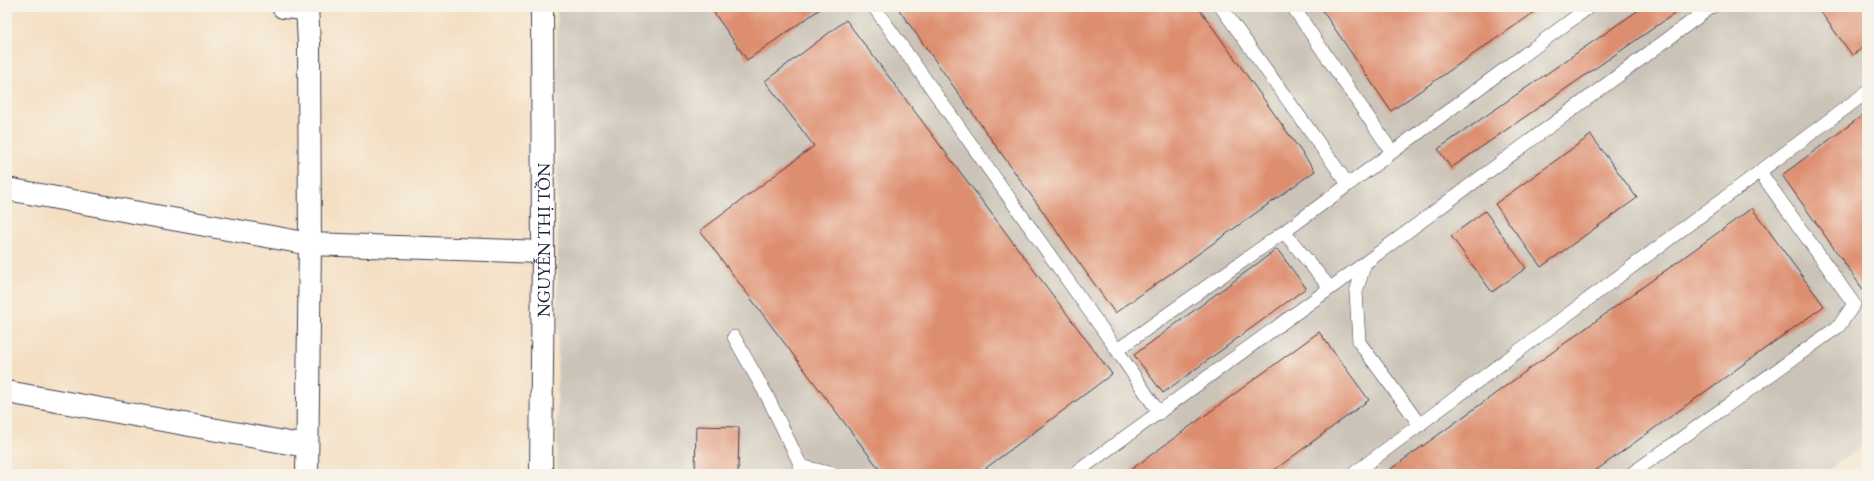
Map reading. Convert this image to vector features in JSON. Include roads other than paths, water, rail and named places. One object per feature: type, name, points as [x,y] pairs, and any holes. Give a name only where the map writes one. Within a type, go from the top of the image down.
[{"type":"street","points":[[283,7],[307,8],[309,43],[310,244],[306,446],[307,474]]},
{"type":"street","name":"NGUYỄN THỊ TỒN","points":[[541,474],[543,252],[542,7]]},
{"type":"street","points":[[7,189],[310,244],[543,252]]},
{"type":"street","points":[[7,392],[306,446]]},
{"type":"lane","points":[[874,7],[1117,350],[1159,412]]},
{"type":"lane","points":[[1221,7],[1348,184]]},
{"type":"lane","points":[[1293,7],[1392,152]]},
{"type":"lane","points":[[1117,350],[1284,232],[1589,7]]},
{"type":"lane","points":[[1074,474],[1365,263],[1711,7]]},
{"type":"lane","points":[[1353,474],[1867,92]]},
{"type":"lane","points":[[1631,474],[1839,326],[1854,304],[1760,172]]},
{"type":"lane","points":[[1284,232],[1330,288]]},
{"type":"lane","points":[[1365,263],[1356,292],[1359,342],[1420,425]]},
{"type":"lane","points":[[734,337],[767,396],[799,470],[833,474]]}]
